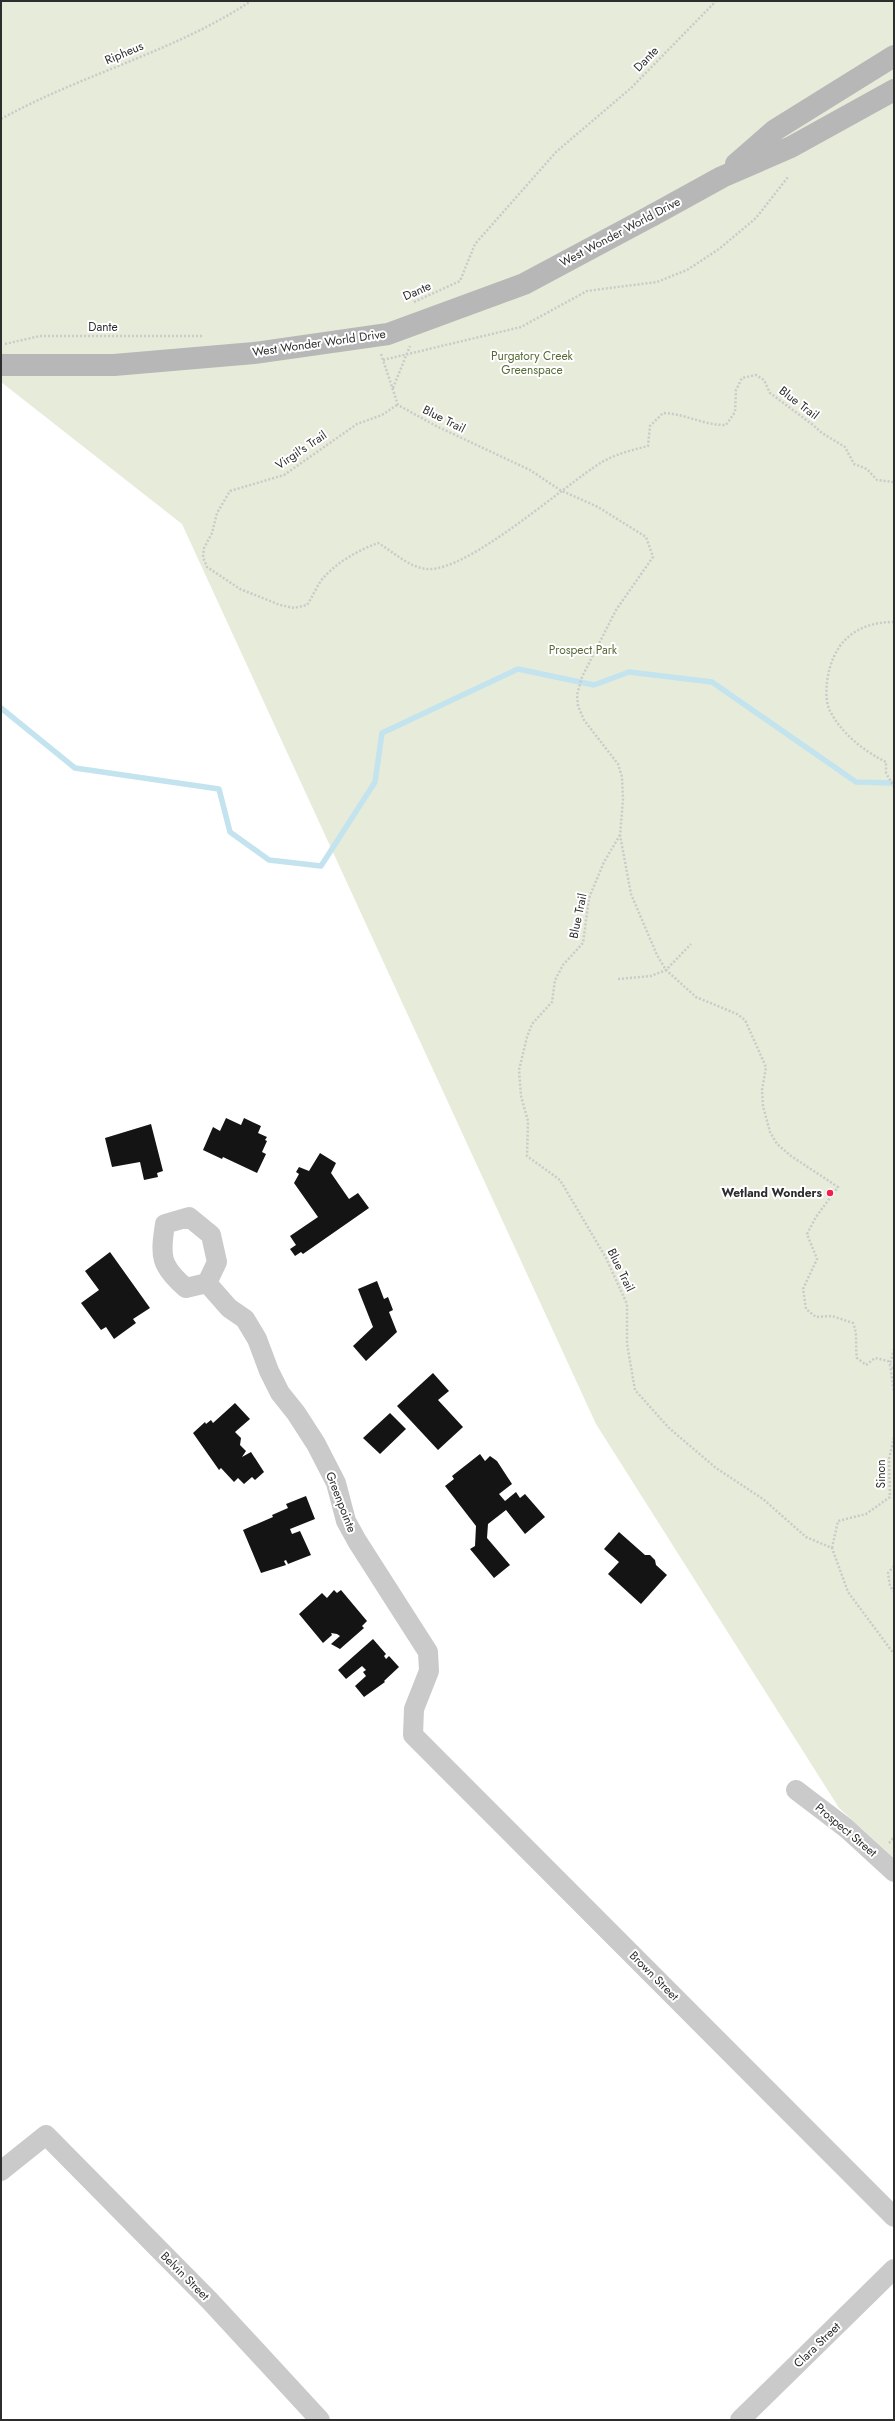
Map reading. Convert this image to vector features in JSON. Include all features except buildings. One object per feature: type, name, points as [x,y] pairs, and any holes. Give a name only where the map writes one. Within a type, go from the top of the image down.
[{"type":"main road","name":"West Wonder World Drive","points":[[722,177],[775,130],[894,56]]},
{"type":"main road","name":"West Wonder World Drive","points":[[1,365],[122,364],[254,353],[388,334],[524,284],[722,177],[791,147],[894,90]]},
{"type":"street","name":"Greenpointe","points":[[207,1283],[229,1308],[245,1319],[257,1339],[269,1371],[280,1393],[296,1413],[316,1444],[336,1483],[346,1521],[357,1541],[428,1652],[429,1672],[414,1709],[414,1735]]},
{"type":"street","name":"Brown Street","points":[[414,1735],[894,2217]]},
{"type":"street","name":"Prospect Street","points":[[796,1790],[846,1828],[894,1872]]},
{"type":"street","name":"Belvin Street","points":[[1,2172],[46,2135],[210,2301],[320,2420]]},
{"type":"street","name":"Clara Street","points":[[740,2420],[894,2269]]},
{"type":"path","name":"Ripheus","points":[[1,119],[28,104],[174,42],[230,15],[251,1]]},
{"type":"path","name":"Dante","points":[[410,304],[460,281],[475,244],[556,152],[631,88],[716,1]]},
{"type":"path","points":[[384,360],[521,327],[587,291],[657,282],[687,270],[720,249],[756,218],[788,176]]},
{"type":"path","name":"Dante","points":[[1,345],[40,336],[209,336]]},
{"type":"path","points":[[378,348],[384,360],[398,405]]},
{"type":"path","name":"Blue Trail","points":[[560,490],[602,462],[619,454],[648,446],[650,426],[663,413],[681,414],[700,423],[726,425],[735,412],[736,390],[742,378],[756,376],[764,380],[770,393],[822,433],[845,447],[854,464],[867,469],[878,480],[894,482]]},
{"type":"path","name":"Virgil's Trail","points":[[398,405],[382,415],[357,424],[284,475],[230,491],[217,513],[212,533],[204,548],[203,557],[207,567],[240,589],[294,608],[307,605],[324,576],[365,547],[378,543],[415,566],[429,569],[447,566],[478,552],[560,490]]},
{"type":"path","name":"Blue Trail","points":[[398,405],[436,426],[530,470],[560,490],[598,507],[646,537],[653,557],[616,610],[582,677],[577,695],[578,706],[584,720],[618,764],[622,777],[623,800],[620,835],[631,894],[657,955],[666,970],[696,997],[732,1012],[745,1020],[766,1067],[762,1090],[763,1106],[770,1132],[777,1144],[791,1156],[838,1187],[816,1217],[807,1234],[817,1259],[803,1289],[806,1309],[816,1317],[832,1316],[853,1323],[858,1334],[855,1345],[857,1358],[866,1365],[875,1358],[888,1361],[890,1364]]},
{"type":"path","points":[[894,622],[877,622],[864,626],[835,650],[829,672],[826,694],[830,711],[847,733],[860,747],[886,762],[886,773],[894,788]]},
{"type":"path","name":"Blue Trail","points":[[620,835],[604,862],[589,898],[583,943],[563,965],[555,980],[552,1002],[532,1024],[527,1038],[518,1070],[521,1096],[528,1122],[527,1156],[560,1180],[606,1258],[628,1304],[627,1344],[635,1390],[669,1428],[716,1468],[763,1499],[806,1537],[832,1548]]},
{"type":"path","points":[[618,979],[651,976],[666,970],[691,944]]},
{"type":"path","points":[[894,1349],[890,1364],[894,1393]]},
{"type":"path","points":[[890,1364],[894,1370]]},
{"type":"path","name":"Sinon","points":[[832,1548],[838,1521],[866,1514],[890,1497],[889,1459],[894,1437]]},
{"type":"path","points":[[832,1548],[848,1592],[894,1654]]},
{"type":"path","points":[[894,1566],[888,1573],[890,1586],[894,1592]]},
{"type":"green space","name":"Purgatory Creek Greenspace","points":[[1,1],[894,1],[894,1858],[839,1808],[596,1424],[182,524],[1,382]]},
{"type":"waterway","points":[[1,708],[75,768],[219,789],[230,832],[269,860],[321,866],[375,782],[382,733],[518,669],[594,685],[629,672],[712,682],[856,782],[894,783]]},
{"type":"place","name":"Wetland Wonders","points":[[830,1193]]},
{"type":"park label","name":"Prospect Park","points":[[583,650]]}]
